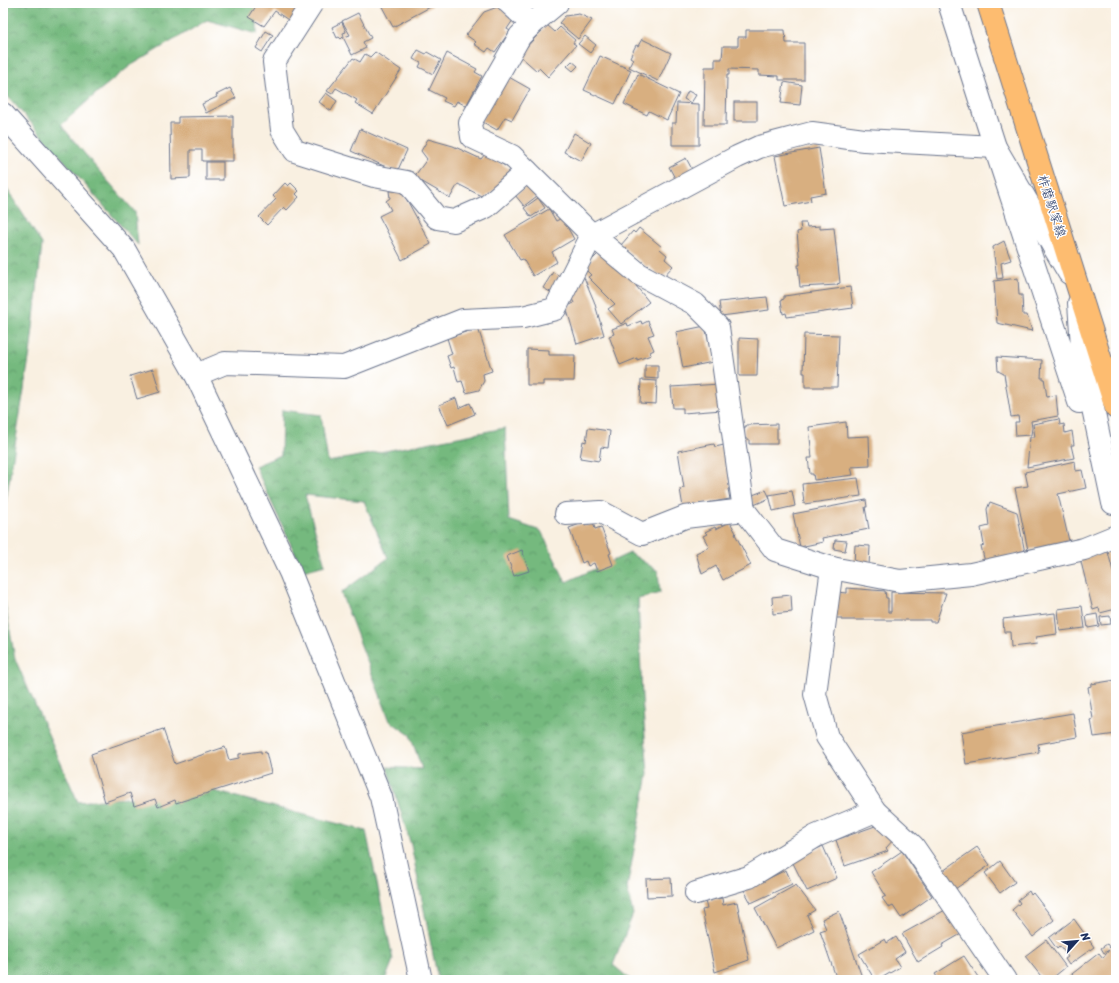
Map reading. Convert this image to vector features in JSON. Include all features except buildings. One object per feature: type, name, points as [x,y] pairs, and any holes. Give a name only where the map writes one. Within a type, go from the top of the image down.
[{"type":"main road","name":"柞磨駅家線","points":[[988,3],[1116,408]]},
{"type":"street","points":[[312,3],[274,62],[282,130],[295,151],[374,176],[407,182],[437,218],[454,221],[486,207],[527,171]]},
{"type":"street","points":[[509,3],[532,24]]},
{"type":"street","points":[[558,3],[520,36],[470,123],[472,137],[512,156],[592,235],[639,274],[695,304],[718,327],[744,510],[775,550],[832,568],[900,581],[971,574],[1084,549],[1116,536]]},
{"type":"street","points":[[949,3],[1114,509]]},
{"type":"street","points":[[3,114],[124,248],[196,375],[290,572],[381,797],[421,980]]},
{"type":"street","points":[[196,375],[225,363],[344,367],[463,320],[523,317],[555,309],[592,235],[737,157],[759,147],[812,133],[864,140],[995,147]]},
{"type":"street","points":[[995,147],[1078,288],[1083,361],[1114,509]]},
{"type":"street","points":[[566,514],[601,512],[642,534],[685,517],[744,510]]},
{"type":"street","points":[[832,568],[814,694],[827,737],[876,811],[913,846],[1005,980]]},
{"type":"street","points":[[696,893],[749,877],[816,836],[876,811]]},
{"type":"green space","points":[[3,3],[257,3],[257,34],[207,20],[130,66],[100,90],[61,125],[135,212],[138,245],[3,91]]},
{"type":"green space","points":[[3,183],[42,244],[31,346],[3,519]]},
{"type":"green space","points":[[282,410],[321,415],[328,462],[505,428],[509,520],[541,531],[566,582],[630,553],[658,571],[660,593],[638,599],[642,698],[648,774],[627,888],[633,914],[613,965],[631,980],[438,980],[411,845],[387,767],[422,769],[410,735],[390,721],[341,593],[388,558],[364,501],[305,495],[325,565],[303,571],[255,466],[281,455]]},
{"type":"green space","points":[[3,592],[15,659],[78,802],[214,791],[366,831],[393,960],[385,980],[3,980]]}]
